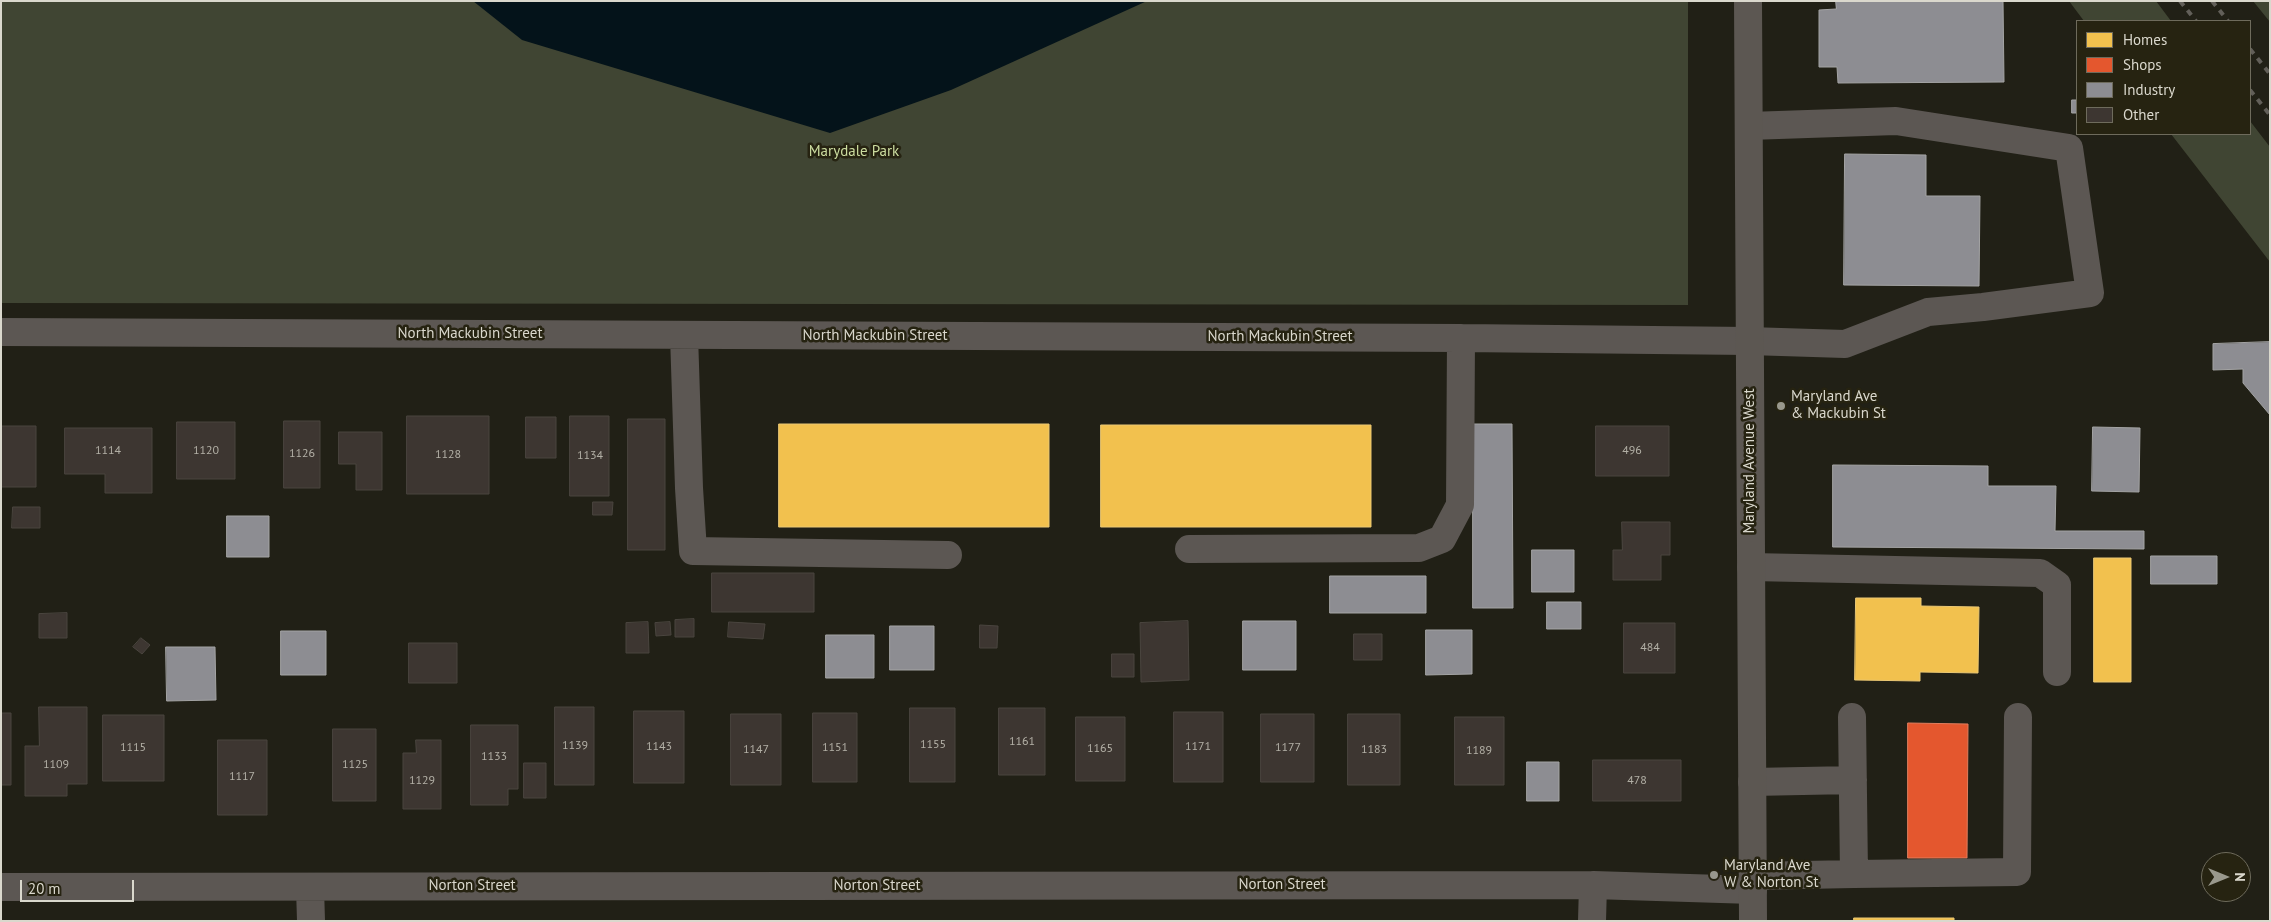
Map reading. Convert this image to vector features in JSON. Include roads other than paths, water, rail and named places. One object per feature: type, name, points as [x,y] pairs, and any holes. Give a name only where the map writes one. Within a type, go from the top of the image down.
[{"type":"main road","name":"Maryland Avenue West","points":[[1748,1],[1753,921]]},
{"type":"street","name":"North Mackubin Street","points":[[1,332],[1461,338],[1845,344],[1928,312],[1983,308],[2090,293],[2069,148],[1896,121],[1749,126]]},
{"type":"street","points":[[684,335],[693,551],[948,555]]},
{"type":"street","points":[[1189,549],[1418,548],[1442,539],[1460,504],[1461,338]]},
{"type":"street","points":[[1750,567],[2040,573],[2057,585],[2057,672]]},
{"type":"street","points":[[1852,717],[1854,874]]},
{"type":"street","name":"Norton Street","points":[[1,887],[1593,885],[1753,883],[1854,874],[2017,872],[2018,717]]},
{"type":"street","points":[[1752,782],[1853,780]]},
{"type":"street","points":[[1592,921],[1593,885]]},
{"type":"street","points":[[310,887],[311,921]]},
{"type":"railway","points":[[2180,1],[2195,20]]},
{"type":"railway","points":[[2212,1],[2227,20]]},
{"type":"railway","points":[[2251,50],[2270,74]]},
{"type":"railway","points":[[2251,91],[2270,115]]},
{"type":"place","name":"Maryland Ave & Mackubin St","points":[[1781,406]]},
{"type":"place","name":"Maryland Ave W & Norton St","points":[[1714,875]]},
{"type":"park label","name":"Marydale Park","points":[[854,152]]}]
